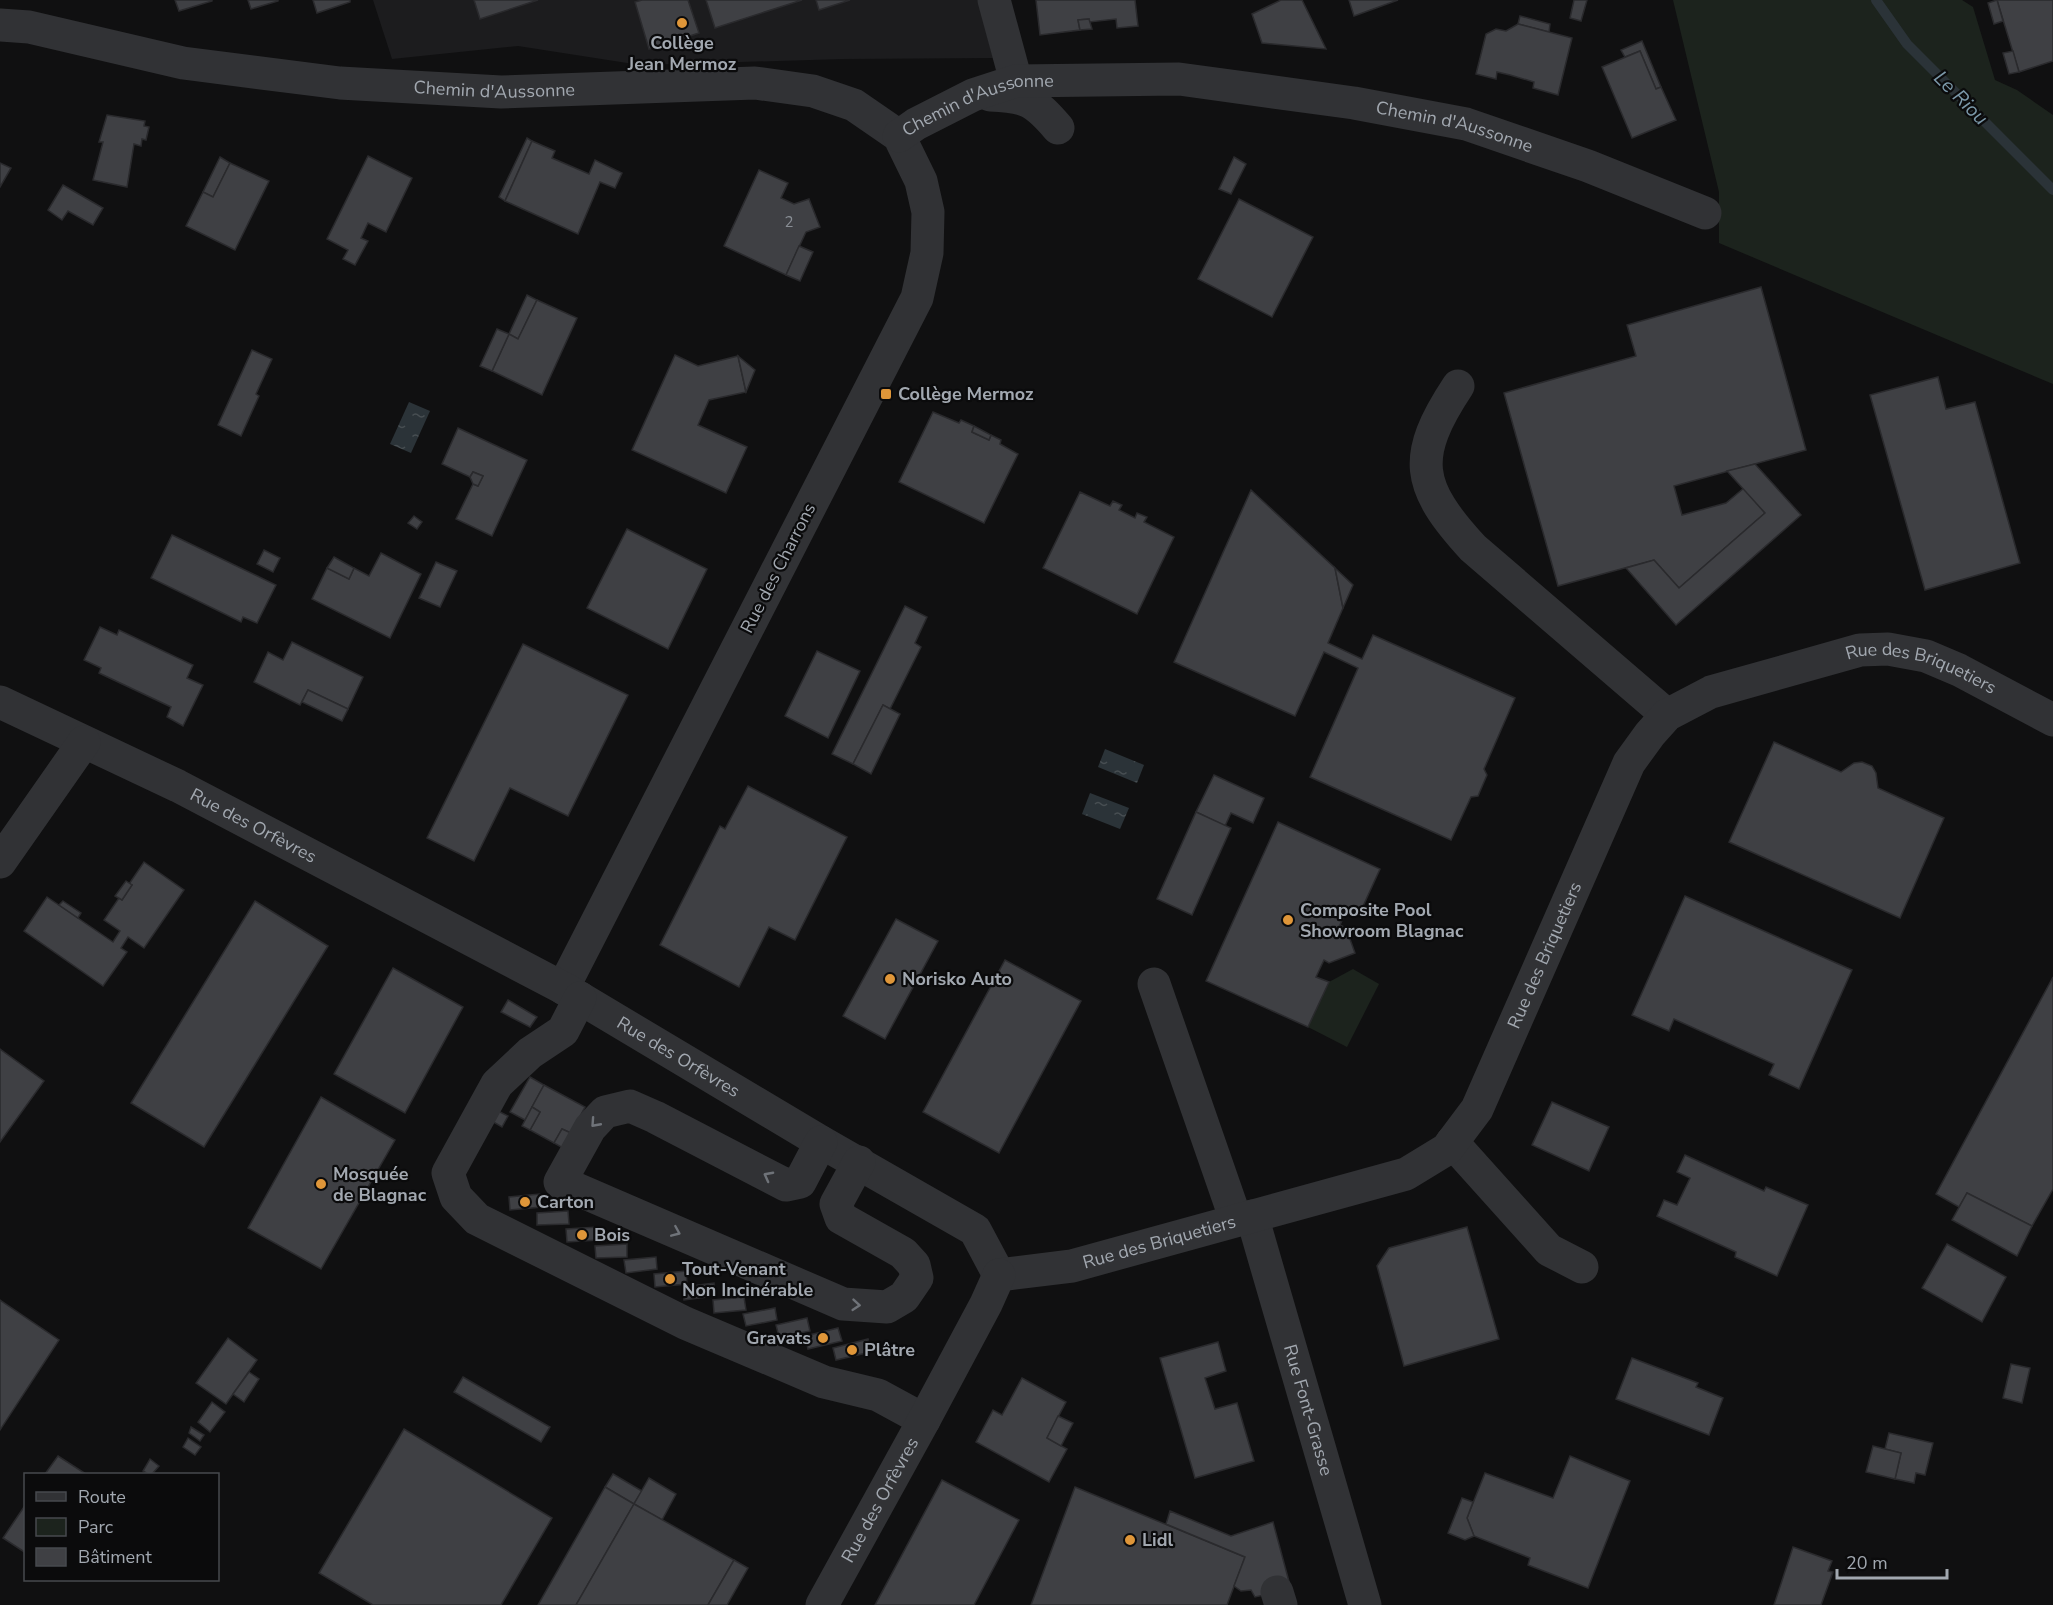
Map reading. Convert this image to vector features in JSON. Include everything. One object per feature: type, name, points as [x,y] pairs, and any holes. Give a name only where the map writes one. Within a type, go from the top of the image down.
[{"type":"street","points":[[0,19],[6,0]]},
{"type":"street","points":[[994,0],[1016,81]]},
{"type":"street","name":"Chemin d'Aussonne","points":[[0,25],[29,27],[183,63],[340,83],[501,92],[755,82],[813,91],[854,105],[899,136],[916,124],[974,95],[1016,81],[1179,79],[1354,103],[1466,124],[1588,166],[1705,213]]},
{"type":"street","points":[[974,95],[1013,96],[1040,106],[1058,128]]},
{"type":"street","name":"Rue des Charrons","points":[[899,136],[921,181],[928,212],[927,253],[916,298],[572,993],[563,1030],[530,1053],[497,1084],[448,1173],[456,1197],[477,1220],[685,1323],[824,1382],[878,1395],[924,1420]]},
{"type":"street","points":[[1458,386],[1438,416],[1428,441],[1425,462],[1432,492],[1448,521],[1473,548],[1667,715]]},
{"type":"street","name":"Rue des Briquetiers","points":[[999,1275],[1072,1266],[1406,1174],[1447,1149],[1477,1109],[1629,763],[1667,715],[1710,692],[1860,650],[1888,648],[1926,656],[1959,670],[2053,720]]},
{"type":"street","name":"Rue des Orfèvres","points":[[0,702],[178,786],[572,993],[821,1142],[975,1230],[999,1275],[924,1420],[822,1605]]},
{"type":"street","points":[[0,862],[84,742]]},
{"type":"street","name":"Rue Font-Grasse","points":[[1154,984],[1244,1218],[1365,1605]]},
{"type":"street","points":[[821,1142],[800,1182],[786,1185],[630,1106],[605,1112],[590,1128],[560,1182],[843,1304],[886,1307],[904,1297],[917,1278],[914,1265],[903,1253],[841,1218],[836,1204],[859,1162]]},
{"type":"street","points":[[1452,1142],[1549,1251],[1582,1267]]},
{"type":"shaded area","name":"Collège Jean Mermoz","points":[[373,0],[978,0],[993,58],[843,59],[640,65],[518,46],[392,59]]},
{"type":"green space","points":[[1673,0],[1962,0],[1973,7],[1995,80],[2017,90],[2053,115],[2053,384],[1719,243],[1719,192]]},
{"type":"green space","points":[[1353,969],[1379,984],[1347,1047],[1308,1027],[1329,982]]},
{"type":"water","points":[[409,402],[430,411],[411,453],[390,444]]},
{"type":"water","points":[[1105,749],[1144,765],[1137,783],[1098,767]]},
{"type":"water","points":[[1090,793],[1129,808],[1120,829],[1082,814]]},
{"type":"building","points":[[175,0],[212,0],[212,1],[179,11]]},
{"type":"building","points":[[248,0],[278,0],[278,1],[251,9]]},
{"type":"building","points":[[313,0],[350,0],[350,2],[317,13]]},
{"type":"building","points":[[474,0],[538,0],[480,19]]},
{"type":"building","points":[[688,0],[699,33],[649,49],[635,2]]},
{"type":"building","points":[[706,0],[802,0],[715,28]]},
{"type":"building","points":[[816,0],[850,0],[819,10]]},
{"type":"building","points":[[1036,0],[1135,0],[1138,26],[1117,28],[1116,19],[1089,22],[1089,19],[1078,20],[1080,30],[1040,35]]},
{"type":"building","points":[[1281,0],[1302,0],[1326,49],[1262,43],[1252,14]]},
{"type":"building","points":[[1349,0],[1398,0],[1354,16]]},
{"type":"building","points":[[1574,0],[1587,0],[1581,21],[1570,18]]},
{"type":"building","points":[[1997,0],[2053,0],[2053,61],[2019,72]]},
{"type":"building","points":[[1997,0],[2003,21],[1994,24],[1988,3]]},
{"type":"building","points":[[1520,16],[1550,24],[1549,32],[1518,24]]},
{"type":"building","points":[[1089,19],[1092,29],[1080,30],[1078,20]]},
{"type":"building","points":[[1518,24],[1572,38],[1558,95],[1533,88],[1534,82],[1510,75],[1497,72],[1496,79],[1476,74],[1486,34],[1496,29],[1506,31]]},
{"type":"building","points":[[1642,41],[1661,87],[1656,89],[1640,51],[1625,57],[1621,50]]},
{"type":"building","points":[[1640,51],[1656,89],[1661,87],[1676,120],[1632,138],[1602,67]]},
{"type":"building","points":[[2013,51],[2019,72],[2009,74],[2003,53]]},
{"type":"building","points":[[107,115],[145,121],[144,126],[149,127],[146,140],[142,139],[141,146],[134,144],[127,187],[93,180],[103,142],[99,142]]},
{"type":"building","points":[[527,138],[532,141],[505,201],[499,197]]},
{"type":"building","points":[[532,141],[555,151],[552,158],[589,174],[595,160],[622,173],[615,188],[600,182],[578,234],[505,201]]},
{"type":"building","points":[[368,156],[412,178],[386,232],[368,223],[361,238],[368,241],[355,265],[343,259],[348,250],[327,239]]},
{"type":"building","points":[[220,157],[230,163],[213,197],[203,192]]},
{"type":"building","points":[[1234,157],[1246,164],[1231,194],[1219,189]]},
{"type":"building","points":[[0,163],[11,168],[0,187]]},
{"type":"building","points":[[230,163],[269,181],[235,250],[186,226],[203,192],[213,197]]},
{"type":"building","points":[[759,170],[788,183],[781,198],[794,204],[809,199],[820,227],[806,232],[786,275],[724,246]]},
{"type":"building","points":[[63,185],[103,208],[93,225],[68,211],[62,220],[48,210]]},
{"type":"building","points":[[1239,199],[1313,237],[1272,317],[1198,279]]},
{"type":"building","points":[[799,246],[813,252],[800,281],[786,275]]},
{"type":"building","points":[[1761,287],[1806,450],[1674,486],[1682,515],[1726,503],[1744,488],[1765,513],[1679,588],[1654,560],[1558,586],[1504,393],[1636,356],[1627,325]]},
{"type":"building","points":[[527,295],[537,300],[518,339],[509,334]]},
{"type":"building","points":[[537,300],[577,318],[542,395],[492,371],[509,334],[518,339]]},
{"type":"building","points":[[497,329],[509,334],[492,371],[480,366]]},
{"type":"building","points":[[252,350],[272,359],[241,436],[218,425]]},
{"type":"building","points":[[675,355],[698,366],[738,356],[746,392],[709,400],[698,425],[747,447],[726,493],[632,450]]},
{"type":"building","points":[[738,356],[755,370],[746,392]]},
{"type":"building","points":[[1938,377],[1946,409],[1975,402],[2020,563],[1925,590],[1870,395]]},
{"type":"building","points":[[933,412],[959,423],[961,420],[974,426],[972,432],[989,440],[991,435],[1001,440],[1000,444],[1018,454],[984,523],[899,482]]},
{"type":"building","points":[[974,426],[991,435],[989,440],[972,432]]},
{"type":"building","points":[[458,428],[527,460],[492,536],[456,519],[473,484],[478,486],[483,476],[473,472],[470,477],[442,464]]},
{"type":"building","points":[[1755,464],[1801,515],[1676,625],[1626,568],[1654,560],[1679,588],[1765,513],[1727,471]]},
{"type":"building","points":[[473,472],[483,476],[478,486],[473,484],[470,477]]},
{"type":"building","points":[[1251,490],[1335,568],[1343,608],[1328,643],[1362,659],[1373,635],[1515,698],[1484,769],[1487,775],[1478,796],[1471,797],[1451,840],[1310,777],[1358,668],[1324,652],[1295,716],[1174,662]]},
{"type":"building","points":[[1080,492],[1110,506],[1113,501],[1122,505],[1119,510],[1135,518],[1137,513],[1147,517],[1144,522],[1174,537],[1137,614],[1043,568]]},
{"type":"building","points":[[414,516],[422,522],[417,529],[408,523]]},
{"type":"building","points":[[627,529],[707,569],[668,649],[587,608]]},
{"type":"building","points":[[172,535],[276,585],[257,623],[243,617],[241,622],[151,578]]},
{"type":"building","points":[[264,550],[280,558],[273,572],[257,564]]},
{"type":"building","points":[[381,553],[421,574],[390,638],[312,599],[327,568],[349,579],[354,568],[369,576]]},
{"type":"building","points":[[334,557],[354,568],[349,579],[327,568]]},
{"type":"building","points":[[436,562],[457,571],[440,607],[419,598]]},
{"type":"building","points":[[1335,568],[1353,585],[1343,608]]},
{"type":"building","points":[[905,606],[927,617],[915,643],[921,647],[890,709],[883,705],[853,764],[832,754]]},
{"type":"building","points":[[100,627],[117,635],[119,630],[193,665],[187,678],[203,685],[183,726],[167,717],[171,707],[99,673],[101,668],[84,660]]},
{"type":"building","points":[[292,642],[363,677],[348,709],[308,690],[300,705],[254,682],[268,652],[283,660]]},
{"type":"building","points":[[523,644],[628,695],[568,816],[510,788],[474,861],[427,838]]},
{"type":"building","points":[[817,651],[860,671],[828,738],[785,716]]},
{"type":"building","points":[[308,690],[348,709],[342,721],[302,702]]},
{"type":"building","points":[[883,705],[900,714],[871,774],[853,764]]},
{"type":"building","points":[[1774,742],[1841,772],[1854,763],[1862,762],[1872,766],[1876,773],[1878,788],[1944,818],[1900,918],[1729,842]]},
{"type":"building","points":[[1214,775],[1264,798],[1253,823],[1231,813],[1225,826],[1196,812]]},
{"type":"building","points":[[748,786],[847,837],[795,940],[769,927],[739,987],[660,945],[720,826],[725,829]]},
{"type":"building","points":[[1196,812],[1231,828],[1192,915],[1157,899]]},
{"type":"building","name":"Composite Pool Showroom Blagnac","points":[[1278,822],[1380,869],[1359,915],[1347,909],[1340,925],[1346,928],[1355,953],[1329,963],[1324,960],[1316,977],[1329,982],[1308,1027],[1206,981]]},
{"type":"building","points":[[144,862],[184,890],[144,948],[128,937],[121,948],[127,952],[103,986],[24,931],[47,897],[113,942],[120,931],[104,920],[119,898],[122,900],[132,885],[129,884]]},
{"type":"building","points":[[126,881],[132,885],[122,900],[115,896]]},
{"type":"building","points":[[1685,896],[1852,970],[1799,1089],[1769,1075],[1774,1064],[1674,1019],[1669,1031],[1632,1015]]},
{"type":"building","points":[[63,901],[81,913],[78,918],[59,905]]},
{"type":"building","points":[[255,901],[328,946],[204,1147],[131,1103]]},
{"type":"building","name":"Norisko Auto","points":[[896,919],[938,941],[885,1039],[843,1016]]},
{"type":"building","points":[[1005,960],[1081,1001],[999,1153],[923,1112]]},
{"type":"building","points":[[393,968],[463,1007],[405,1113],[334,1074]]},
{"type":"building","points":[[2053,977],[2053,1189],[2032,1226],[1967,1193],[1959,1207],[1936,1194]]},
{"type":"building","points":[[508,1000],[537,1017],[530,1027],[501,1012]]},
{"type":"building","points":[[0,1049],[44,1081],[0,1142]]},
{"type":"building","points":[[530,1077],[544,1085],[525,1120],[510,1112]]},
{"type":"building","points":[[544,1085],[585,1107],[571,1133],[562,1129],[554,1143],[530,1130],[540,1112],[532,1107]]},
{"type":"building","name":"Mosquée de Blagnac","points":[[321,1097],[395,1140],[321,1269],[248,1228]]},
{"type":"building","points":[[1552,1102],[1609,1127],[1589,1171],[1532,1145]]},
{"type":"building","points":[[532,1107],[540,1112],[530,1130],[522,1126]]},
{"type":"building","points":[[496,1110],[508,1116],[502,1127],[490,1120]]},
{"type":"building","points":[[562,1129],[571,1133],[563,1148],[554,1143]]},
{"type":"building","points":[[1685,1155],[1764,1191],[1766,1187],[1808,1205],[1777,1276],[1735,1257],[1736,1252],[1657,1216],[1664,1200],[1677,1205],[1690,1178],[1677,1172]]},
{"type":"building","points":[[1967,1193],[2032,1226],[2017,1256],[1952,1220]]},
{"type":"building","name":"Carton","points":[[540,1194],[542,1207],[510,1210],[509,1197]]},
{"type":"building","points":[[568,1211],[569,1224],[537,1225],[537,1213]]},
{"type":"building","name":"Bois","points":[[598,1227],[598,1240],[567,1242],[566,1229]]},
{"type":"building","points":[[1467,1227],[1499,1339],[1404,1366],[1377,1266],[1389,1248]]},
{"type":"building","points":[[627,1244],[627,1257],[596,1258],[595,1246]]},
{"type":"building","points":[[1947,1244],[2006,1277],[1982,1322],[1922,1288]]},
{"type":"building","name":"Tout-Venant Non Incinérable","points":[[656,1257],[657,1269],[626,1273],[624,1260]]},
{"type":"building","name":"Tout-Venant Non Incinérable","points":[[686,1271],[687,1284],[655,1287],[654,1274]]},
{"type":"building","points":[[714,1283],[715,1296],[684,1300],[683,1287]]},
{"type":"building","points":[[744,1297],[746,1310],[714,1313],[713,1300]]},
{"type":"building","points":[[0,1300],[59,1340],[0,1430]]},
{"type":"building","points":[[775,1308],[777,1320],[746,1326],[743,1314]]},
{"type":"building","name":"Gravats","points":[[807,1318],[810,1331],[779,1337],[776,1325]]},
{"type":"building","name":"Gravats","points":[[838,1328],[842,1341],[808,1349],[805,1336]]},
{"type":"building","points":[[228,1338],[257,1360],[226,1404],[196,1383]]},
{"type":"building","name":"Plâtre","points":[[868,1339],[871,1352],[836,1360],[833,1348]]},
{"type":"building","points":[[1218,1342],[1226,1371],[1205,1378],[1215,1409],[1237,1403],[1254,1461],[1195,1478],[1160,1358]]},
{"type":"building","points":[[1632,1358],[1698,1383],[1696,1387],[1723,1398],[1709,1435],[1616,1399]]},
{"type":"building","points":[[2011,1364],[2030,1368],[2022,1403],[2003,1398]]},
{"type":"building","points":[[249,1372],[259,1379],[244,1402],[233,1394]]},
{"type":"building","points":[[463,1377],[550,1427],[541,1442],[454,1392]]},
{"type":"building","points":[[1022,1378],[1066,1402],[1047,1438],[1067,1449],[1049,1482],[976,1442],[993,1410],[1002,1415]]},
{"type":"building","points":[[212,1402],[225,1412],[210,1432],[198,1422]]},
{"type":"building","points":[[1058,1416],[1073,1423],[1061,1446],[1047,1438]]},
{"type":"building","points":[[191,1427],[204,1435],[200,1441],[189,1433]]},
{"type":"building","points":[[404,1429],[552,1518],[501,1605],[373,1605],[319,1573]]},
{"type":"building","points":[[1889,1433],[1933,1443],[1925,1475],[1916,1473],[1914,1483],[1895,1479],[1901,1453],[1885,1449]]},
{"type":"building","points":[[188,1438],[201,1447],[195,1455],[183,1447]]},
{"type":"building","points":[[1873,1446],[1901,1453],[1895,1479],[1866,1472]]},
{"type":"building","points":[[58,1456],[84,1473],[46,1473]]},
{"type":"building","points":[[1570,1456],[1630,1481],[1588,1588],[1528,1565],[1530,1558],[1474,1536],[1467,1518],[1485,1473],[1553,1498]]},
{"type":"building","points":[[150,1459],[159,1466],[153,1473],[143,1471]]},
{"type":"building","points":[[613,1474],[642,1491],[634,1504],[605,1487]]},
{"type":"building","points":[[649,1478],[676,1494],[662,1520],[634,1504]]},
{"type":"building","points":[[942,1480],[1019,1520],[974,1605],[875,1605]]},
{"type":"building","points":[[605,1487],[634,1504],[576,1605],[538,1605]]},
{"type":"building","name":"Lidl","points":[[1075,1487],[1245,1557],[1227,1605],[1031,1605]]},
{"type":"building","points":[[1462,1498],[1473,1502],[1467,1518],[1474,1536],[1465,1540],[1448,1533]]},
{"type":"building","points":[[634,1504],[734,1560],[708,1605],[576,1605]]},
{"type":"building","points":[[24,1507],[24,1552],[3,1538]]},
{"type":"building","points":[[1170,1511],[1231,1536],[1273,1522],[1291,1589],[1255,1597],[1251,1590],[1241,1591],[1234,1586],[1245,1557],[1166,1524]]},
{"type":"building","points":[[1793,1547],[1832,1561],[1828,1571],[1833,1572],[1821,1605],[1774,1605]]},
{"type":"building","points":[[734,1560],[748,1568],[727,1605],[708,1605]]},
{"type":"waterway","name":"Le Riou","points":[[1876,0],[1907,44],[2053,190]]},
{"type":"place","name":"Collège Jean Mermoz","points":[[682,23]]},
{"type":"place","name":"Collège Mermoz","points":[[886,394]]},
{"type":"place","name":"Composite Pool Showroom Blagnac","points":[[1288,920]]},
{"type":"place","name":"Norisko Auto","points":[[890,979]]},
{"type":"place","name":"Mosquée de Blagnac","points":[[321,1184]]},
{"type":"place","name":"Carton","points":[[525,1202]]},
{"type":"place","name":"Bois","points":[[582,1235]]},
{"type":"place","name":"Tout-Venant Non Incinérable","points":[[670,1279]]},
{"type":"place","name":"Gravats","points":[[823,1338]]},
{"type":"place","name":"Plâtre","points":[[852,1350]]},
{"type":"place","name":"Lidl","points":[[1130,1540]]}]
